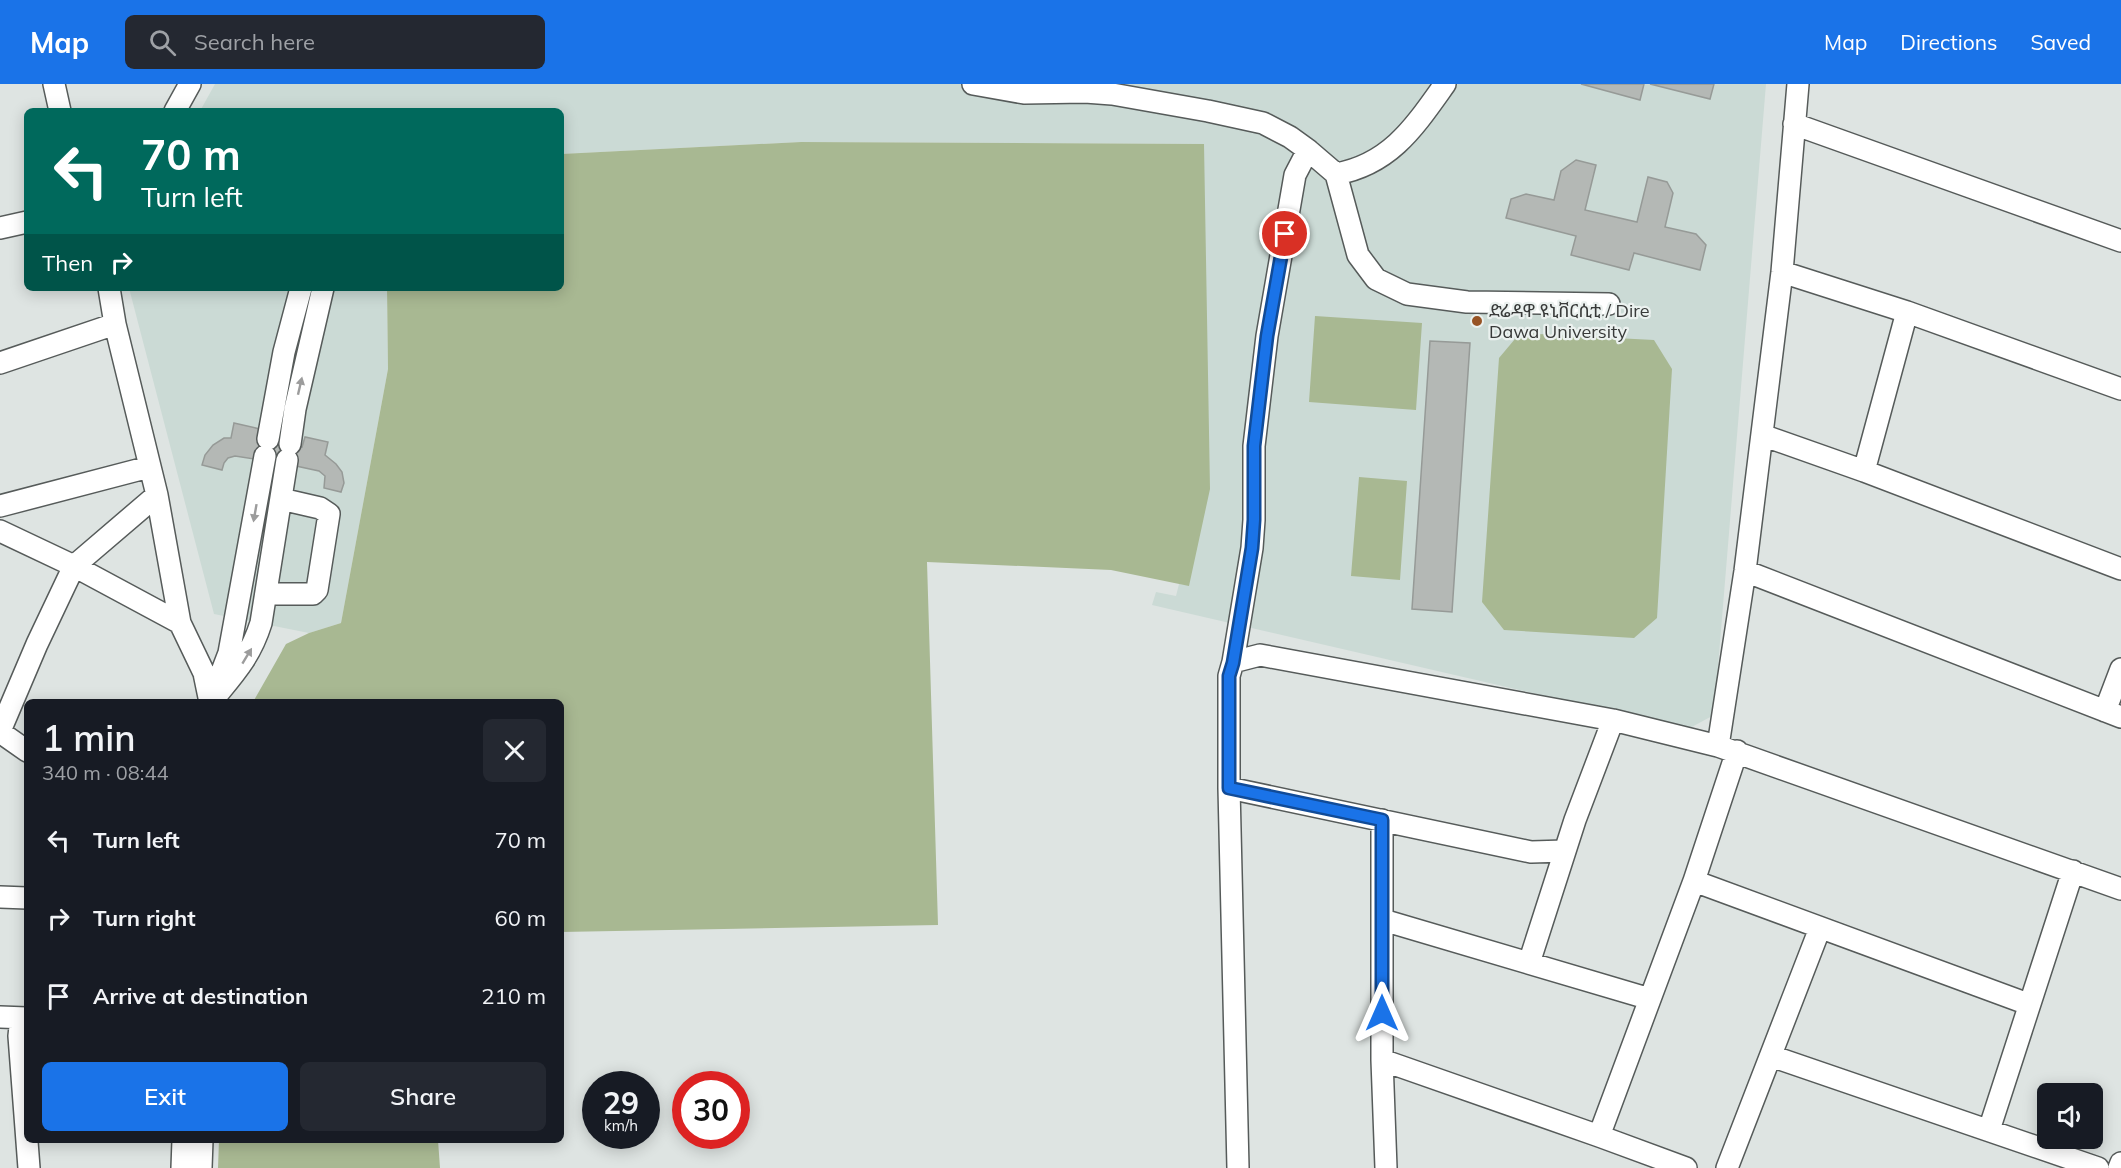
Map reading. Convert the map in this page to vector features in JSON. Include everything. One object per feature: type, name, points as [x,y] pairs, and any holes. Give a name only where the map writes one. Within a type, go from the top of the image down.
[{"type":"street","points":[[54,84],[59,108]]},
{"type":"street","points":[[177,108],[190,84]]},
{"type":"street","points":[[973,84],[1024,93],[1112,94],[1263,123],[1290,137],[1336,174],[1358,255],[1376,279],[1407,294],[1467,302],[1609,304]]},
{"type":"street","points":[[1336,174],[1356,170],[1398,145],[1412,130],[1444,84]]},
{"type":"street","points":[[1599,1136],[1694,881],[1728,748],[1745,571],[1782,272],[1798,84]]},
{"type":"street","points":[[1794,124],[2121,241]]},
{"type":"street","points":[[1238,1168],[1229,788],[1229,676],[1252,548],[1254,446],[1267,336],[1295,175],[1308,150]]},
{"type":"street","points":[[0,228],[24,223]]},
{"type":"street","points":[[1782,272],[1907,312],[2121,389]]},
{"type":"street","points":[[110,291],[115,324],[157,495],[180,622],[200,660],[210,699]]},
{"type":"street","points":[[212,699],[229,653],[284,352],[300,291]]},
{"type":"street","points":[[213,699],[245,661],[255,642],[261,623],[295,409],[322,291]]},
{"type":"street","points":[[1864,471],[1907,312]]},
{"type":"street","points":[[0,363],[115,324]]},
{"type":"street","points":[[1762,435],[1864,471],[2121,569]]},
{"type":"street","points":[[0,506],[149,467]]},
{"type":"street","points":[[24,749],[0,732],[74,566],[157,495]]},
{"type":"street","points":[[266,594],[313,594],[317,590],[328,514],[320,508],[281,499]]},
{"type":"street","points":[[0,531],[74,566],[180,622]]},
{"type":"street","points":[[1745,571],[2113,714],[2121,669]]},
{"type":"street","points":[[1233,663],[1260,655],[1613,720],[1728,748],[2121,889]]},
{"type":"street","points":[[1529,963],[1565,851],[1613,720]]},
{"type":"street","points":[[1229,788],[1531,852],[1565,851]]},
{"type":"street","points":[[1382,820],[1382,1060],[1386,1168]]},
{"type":"street","points":[[1989,1130],[2073,871]]},
{"type":"street","points":[[1694,881],[2028,1004]]},
{"type":"street","points":[[0,897],[24,898]]},
{"type":"street","points":[[1383,920],[1650,999]]},
{"type":"street","points":[[1727,1168],[1820,928]]},
{"type":"street","points":[[16,1018],[24,1102]]},
{"type":"street","points":[[1771,1056],[2098,1168]]},
{"type":"street","points":[[1382,1060],[1686,1168]]},
{"type":"street","points":[[27,1143],[29,1168]]},
{"type":"street","points":[[182,1168],[183,1143]]},
{"type":"street","points":[[201,1168],[202,1143]]},
{"type":"street","points":[[2119,1168],[2121,1163]]},
{"type":"shaded area","name":"ድሬዳዋ ዩኒቨርሲቲ / Dire Dawa University","points":[[215,84],[1766,84],[1714,715],[1688,729],[1152,605],[1156,592],[1176,596],[1179,584],[1189,585],[1204,144],[801,142],[564,154],[564,108],[202,108]]},
{"type":"shaded area","points":[[130,291],[387,291],[388,369],[341,623],[309,633],[214,614]]},
{"type":"green space","points":[[801,142],[1204,144],[1210,489],[1189,586],[1111,570],[927,562],[938,925],[564,932],[564,699],[255,699],[286,644],[309,633],[341,623],[388,369],[387,291],[564,291],[564,154]]},
{"type":"green space","points":[[1315,316],[1422,323],[1416,410],[1309,402]]},
{"type":"green space","points":[[1520,333],[1654,340],[1672,369],[1657,618],[1634,638],[1504,630],[1482,602],[1499,358]]},
{"type":"green space","points":[[1359,477],[1407,481],[1400,580],[1351,576]]},
{"type":"green space","points":[[219,1143],[438,1143],[440,1168],[218,1168]]},
{"type":"building","points":[[1581,84],[1644,84],[1640,100]]},
{"type":"building","points":[[1650,84],[1714,84],[1710,99]]},
{"type":"building","points":[[1576,160],[1596,165],[1585,210],[1637,222],[1648,177],[1667,182],[1673,193],[1665,227],[1696,234],[1706,245],[1700,270],[1634,253],[1629,270],[1571,255],[1576,236],[1506,218],[1511,199],[1526,194],[1554,200],[1561,171]]},
{"type":"building","points":[[1430,341],[1470,343],[1452,612],[1412,609]]},
{"type":"building","points":[[234,423],[260,429],[259,437],[302,447],[305,437],[328,442],[325,455],[342,472],[344,483],[341,492],[324,488],[325,476],[319,471],[296,466],[287,460],[255,454],[254,459],[235,456],[228,458],[222,470],[202,465],[205,455],[213,445],[224,438],[231,438]]},
{"type":"place","name":"ድሬዳዋ ዩኒቨርሲቲ / Dire Dawa University","points":[[1477,321]]},
{"type":"route","points":[[1285,234],[1267,336],[1254,446],[1252,548],[1229,676],[1229,788],[1382,820],[1382,1013]]}]
